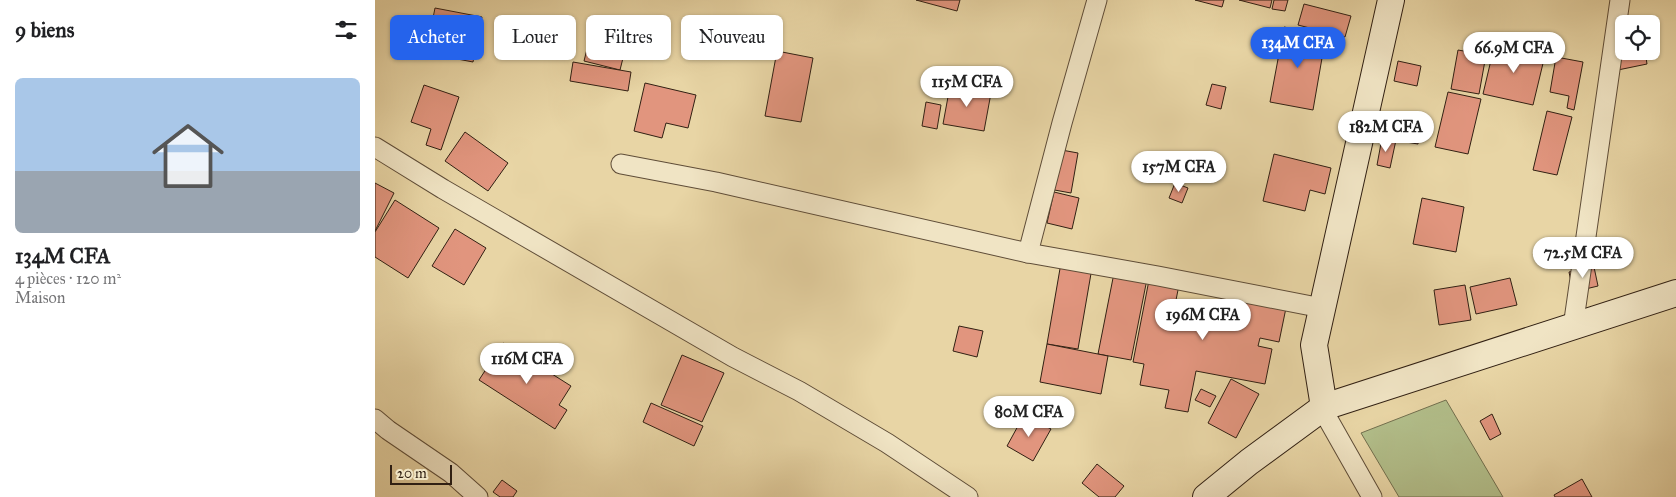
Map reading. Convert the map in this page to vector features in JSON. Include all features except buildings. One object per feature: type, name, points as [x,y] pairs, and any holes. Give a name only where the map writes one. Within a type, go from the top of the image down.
[{"type":"street","points":[[1028,253],[1097,0]]},
{"type":"street","points":[[1372,497],[1325,414],[1314,345],[1391,0]]},
{"type":"street","points":[[1573,327],[1620,0]]},
{"type":"street","points":[[375,148],[733,357],[823,405],[887,443],[968,497]]},
{"type":"street","points":[[621,164],[716,182],[1028,253],[1322,308]]},
{"type":"street","points":[[1206,497],[1249,462],[1323,407],[1676,293]]},
{"type":"street","points":[[375,419],[388,430],[451,472],[478,497]]},
{"type":"green space","points":[[1446,400],[1503,497],[1399,497],[1361,433]]}]
